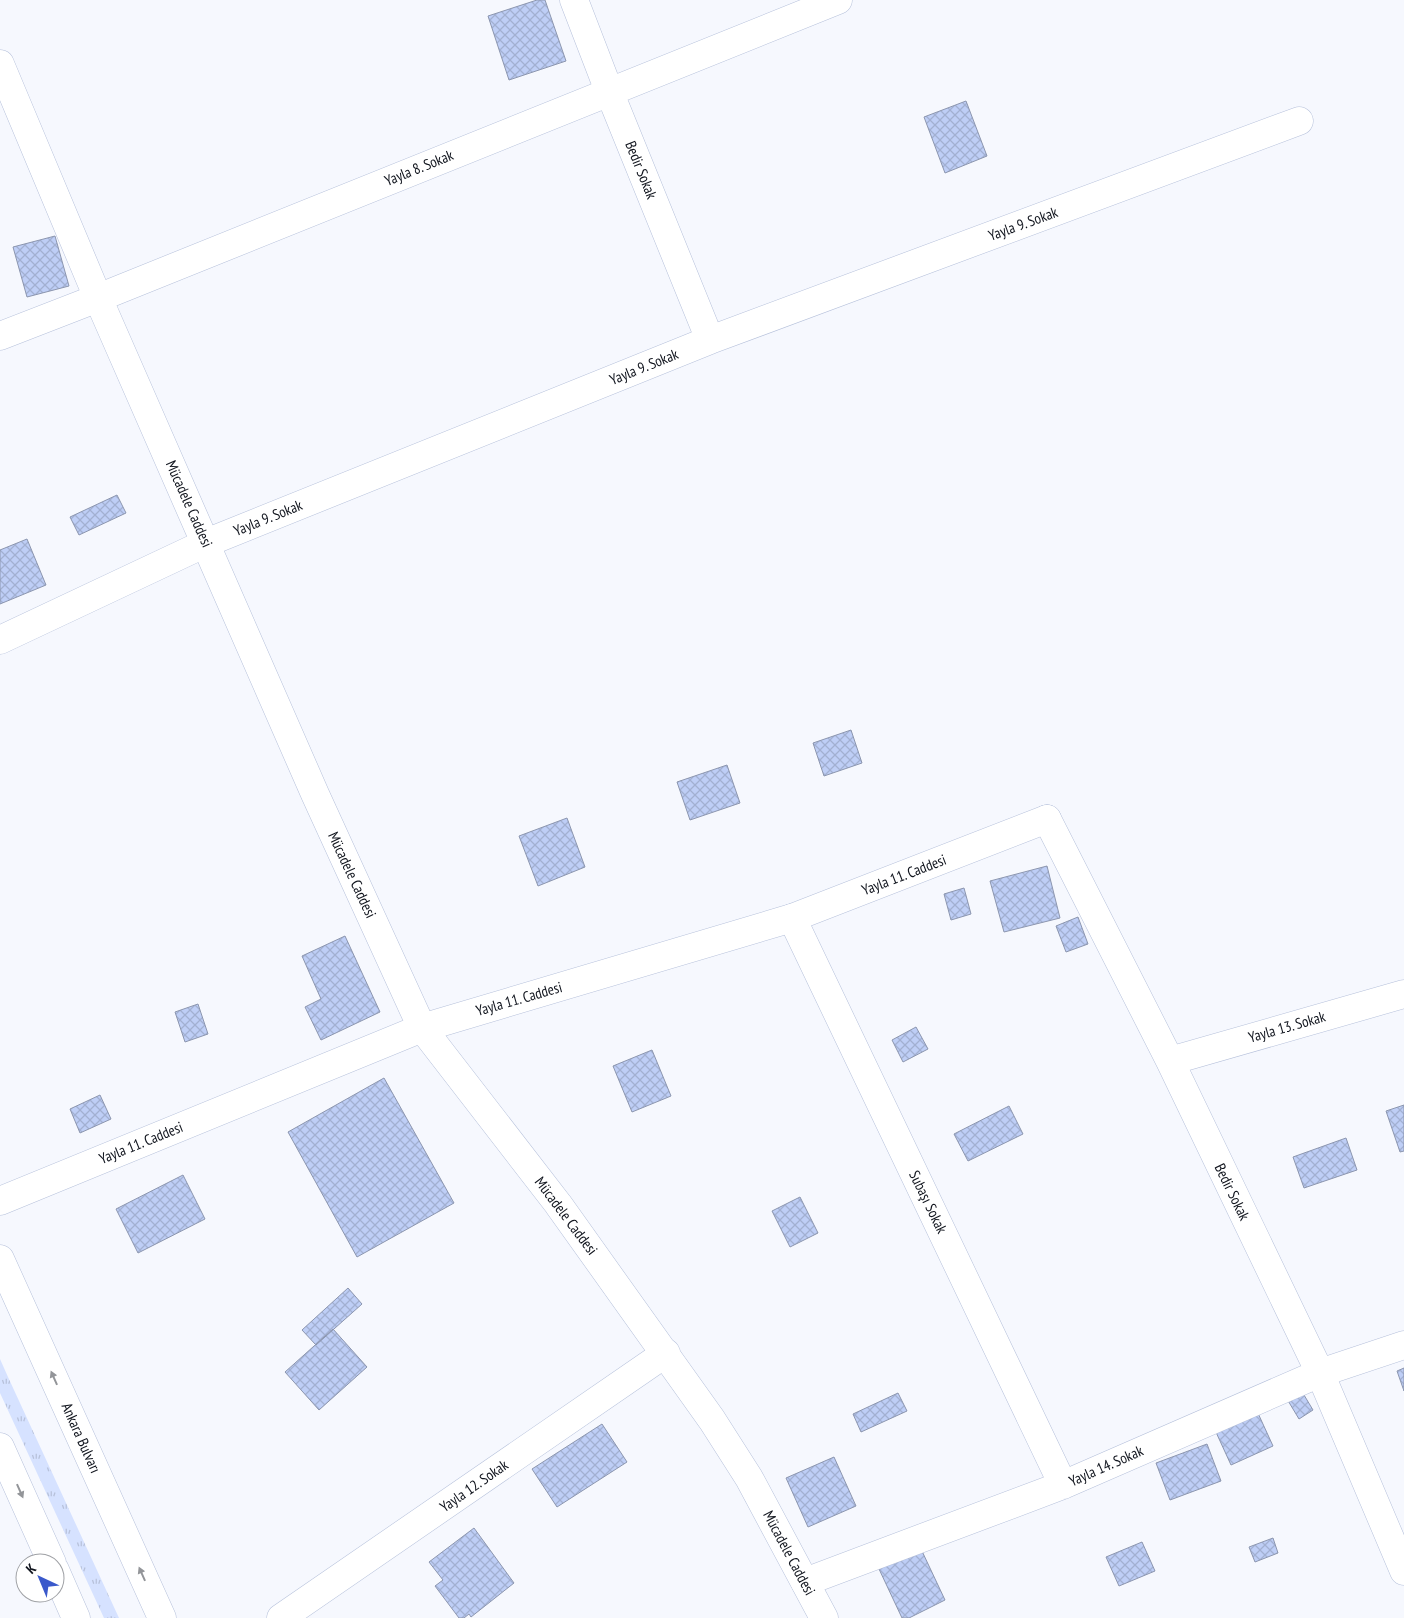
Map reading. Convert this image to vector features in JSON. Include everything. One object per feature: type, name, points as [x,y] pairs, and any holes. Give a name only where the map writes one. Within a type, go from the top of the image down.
[{"type":"street","name":"Bedir Sokak","points":[[574,0],[710,340]]},
{"type":"street","name":"Yayla 8. Sokak","points":[[0,336],[838,0]]},
{"type":"street","name":"Mücadele Caddesi","points":[[0,64],[98,298],[315,794],[422,1028],[558,1204],[712,1420],[749,1478],[824,1618]]},
{"type":"street","name":"Yayla 9. Sokak","points":[[0,640],[206,543],[710,340],[1299,121]]},
{"type":"street","name":"Bedir Sokak","points":[[1047,819],[1170,1061],[1320,1373],[1404,1571]]},
{"type":"street","name":"Yayla 11. Caddesi","points":[[0,1202],[422,1028],[792,918],[1047,819]]},
{"type":"street","name":"Subaşı Sokak","points":[[792,918],[1063,1485]]},
{"type":"street","name":"Yayla 13. Sokak","points":[[1170,1061],[1404,994]]},
{"type":"street","name":"Ankara Bulvarı","points":[[0,1259],[162,1618]]},
{"type":"street","name":"Yayla 14. Sokak","points":[[805,1582],[1063,1485],[1320,1373],[1404,1345]]},
{"type":"street","name":"Yayla 12. Sokak","points":[[281,1618],[666,1353]]},
{"type":"street","points":[[0,1446],[48,1553]]},
{"type":"street","points":[[65,1593],[76,1618]]},
{"type":"green space","points":[[0,1359],[119,1618],[104,1618],[0,1393]]},
{"type":"building","points":[[537,0],[545,0],[566,61],[509,80],[488,16]]},
{"type":"building","points":[[966,101],[987,156],[945,173],[924,117]]},
{"type":"building","points":[[55,236],[69,286],[27,297],[13,247]]},
{"type":"building","points":[[117,495],[126,513],[79,535],[70,517]]},
{"type":"building","points":[[27,539],[46,585],[0,604],[0,550]]},
{"type":"building","points":[[851,730],[862,763],[824,776],[813,743]]},
{"type":"building","points":[[727,765],[740,803],[690,820],[677,782]]},
{"type":"building","points":[[567,818],[585,867],[538,886],[519,836]]},
{"type":"building","points":[[1047,866],[1060,918],[1004,932],[990,881]]},
{"type":"building","points":[[964,888],[971,914],[951,920],[944,894]]},
{"type":"building","points":[[1078,917],[1088,944],[1066,952],[1056,926]]},
{"type":"building","points":[[345,936],[380,1012],[321,1040],[305,1007],[321,999],[302,956]]},
{"type":"building","points":[[198,1004],[208,1034],[185,1042],[175,1012]]},
{"type":"building","points":[[916,1027],[928,1049],[903,1062],[892,1040]]},
{"type":"building","points":[[652,1050],[671,1096],[632,1112],[613,1066]]},
{"type":"building","points":[[384,1078],[454,1203],[357,1257],[288,1132]]},
{"type":"building","points":[[100,1095],[111,1119],[80,1133],[70,1109]]},
{"type":"building","points":[[1404,1105],[1404,1151],[1400,1152],[1386,1111]]},
{"type":"building","points":[[1009,1106],[1023,1134],[968,1161],[954,1134]]},
{"type":"building","points":[[1346,1138],[1357,1170],[1304,1188],[1293,1157]]},
{"type":"building","points":[[183,1175],[205,1219],[138,1253],[116,1209]]},
{"type":"building","points":[[800,1197],[818,1233],[790,1247],[772,1211]]},
{"type":"building","points":[[348,1288],[362,1304],[316,1345],[302,1330]]},
{"type":"building","points":[[333,1329],[367,1367],[319,1410],[285,1372]]},
{"type":"building","points":[[1404,1368],[1404,1391],[1397,1371]]},
{"type":"building","points":[[1301,1390],[1313,1410],[1299,1419],[1287,1399]]},
{"type":"building","points":[[898,1393],[907,1411],[861,1432],[853,1414]]},
{"type":"building","points":[[1257,1411],[1273,1446],[1231,1465],[1215,1430]]},
{"type":"building","points":[[602,1424],[627,1462],[557,1507],[532,1469]]},
{"type":"building","points":[[1207,1444],[1221,1481],[1170,1500],[1156,1463]]},
{"type":"building","points":[[834,1457],[856,1506],[808,1527],[786,1478]]},
{"type":"building","points":[[474,1528],[514,1583],[471,1617],[469,1614],[464,1618],[459,1618],[435,1586],[443,1580],[429,1562]]},
{"type":"building","points":[[1273,1538],[1278,1553],[1255,1562],[1249,1547]]},
{"type":"building","points":[[1142,1542],[1155,1571],[1119,1586],[1106,1557]]},
{"type":"building","points":[[921,1549],[945,1600],[909,1618],[902,1618],[879,1569]]}]
